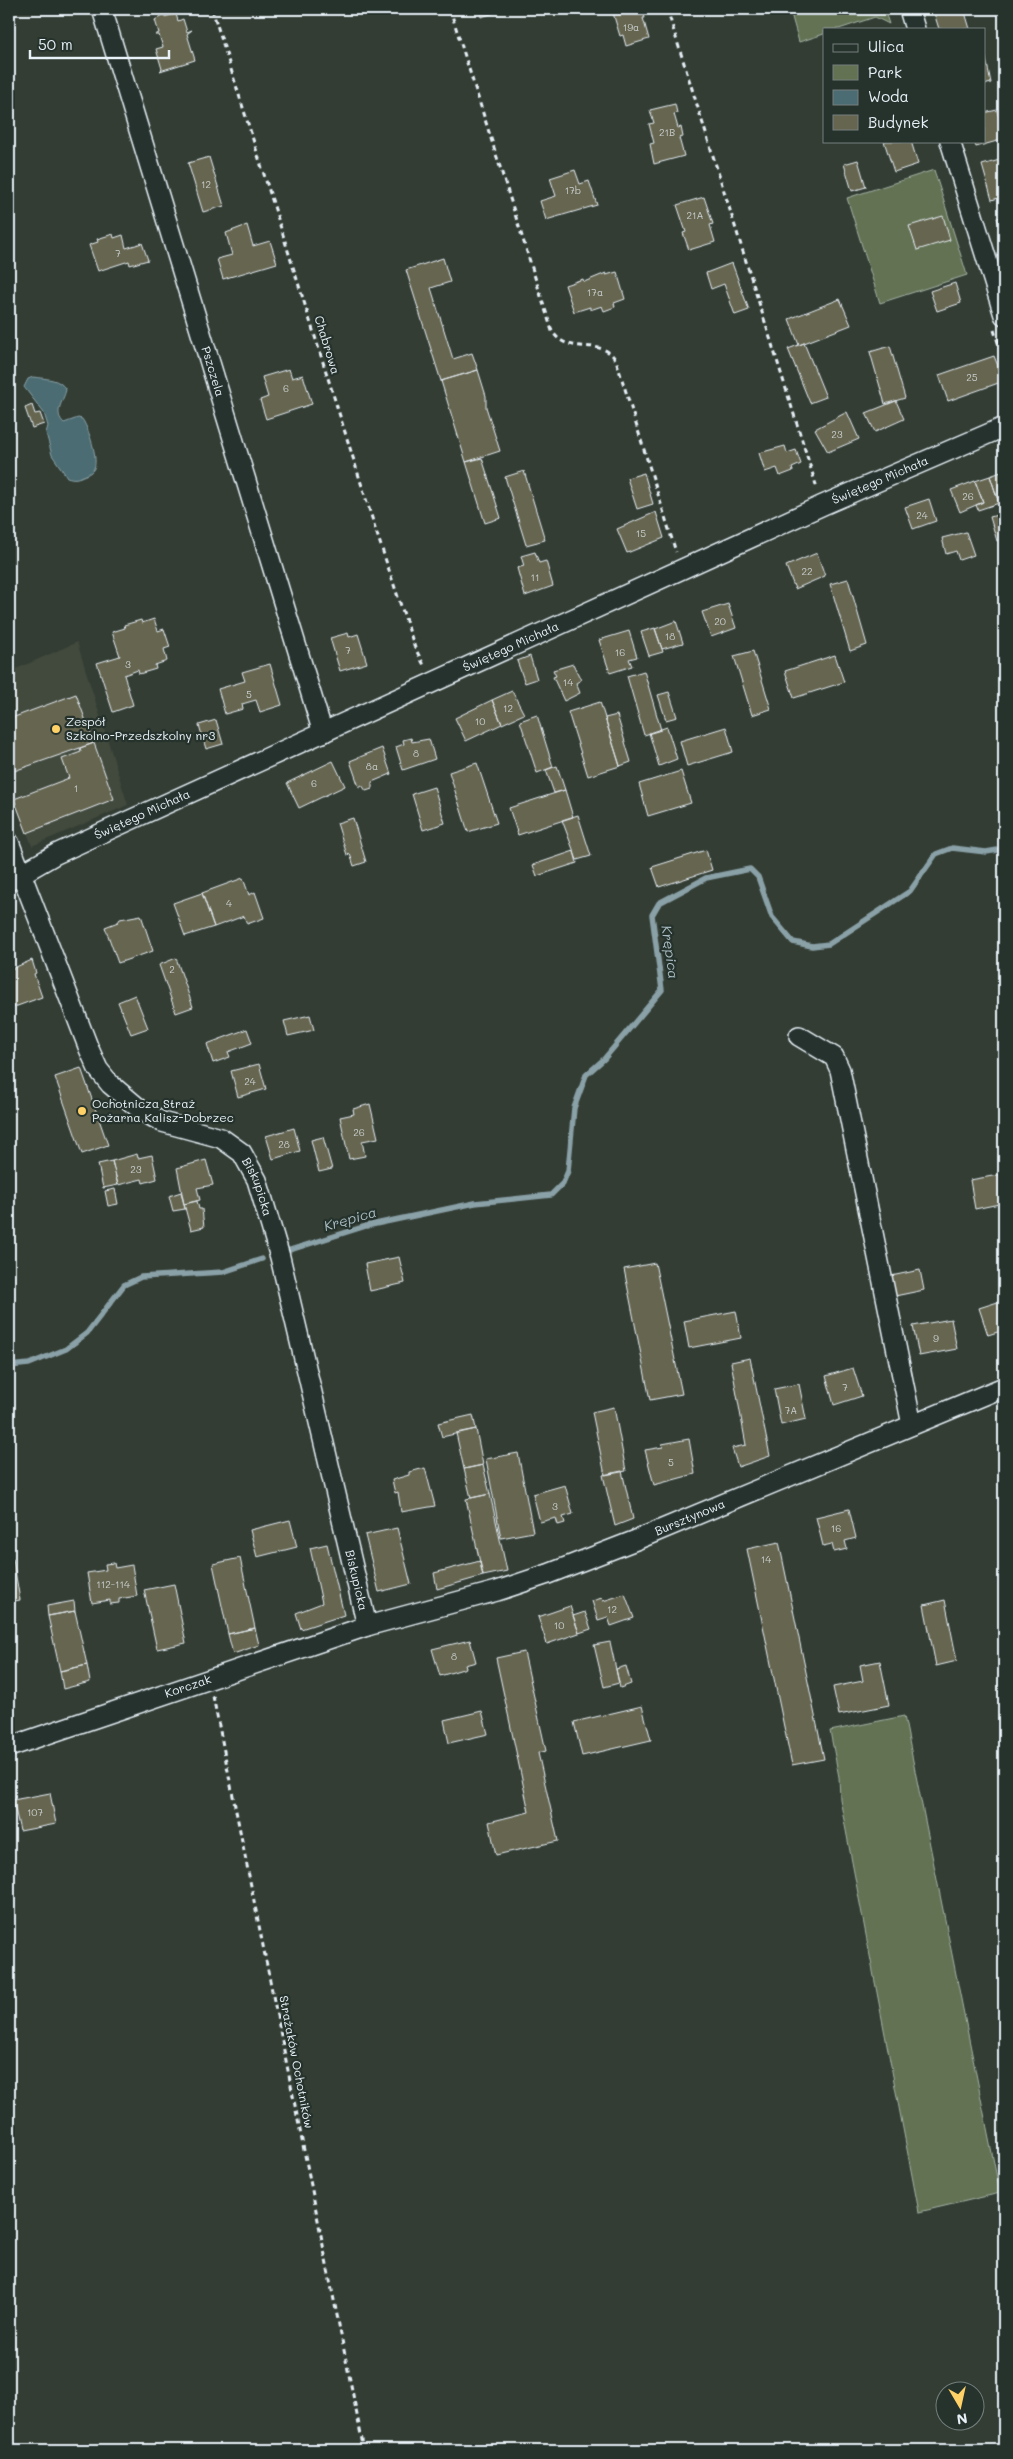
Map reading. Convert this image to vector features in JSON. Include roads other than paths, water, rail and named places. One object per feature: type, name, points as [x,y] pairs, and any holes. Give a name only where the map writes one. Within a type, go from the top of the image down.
[{"type":"street","name":"Pszczela","points":[[102,9],[324,733]]},
{"type":"street","points":[[909,9],[915,28]]},
{"type":"street","points":[[950,142],[1004,315]]},
{"type":"street","name":"Świętego Michała","points":[[15,877],[56,854],[823,505],[1004,427]]},
{"type":"street","name":"Biskupicka","points":[[9,842],[15,877],[88,1049],[110,1084],[142,1111],[162,1122],[209,1134],[232,1144],[252,1167],[266,1206],[280,1256],[367,1626]]},
{"type":"street","points":[[799,1036],[834,1057],[840,1070],[912,1425]]},
{"type":"street","name":"Bursztynowa","points":[[367,1626],[497,1591],[548,1574],[636,1540],[1004,1387]]},
{"type":"street","name":"Korczak","points":[[9,1747],[367,1626]]},
{"type":"water","points":[[33,377],[56,381],[66,390],[59,415],[64,423],[78,418],[82,419],[90,436],[94,452],[95,466],[90,473],[77,478],[67,477],[52,455],[46,433],[48,426],[44,413],[24,387],[28,379]]},
{"type":"waterway","name":"Krępica","points":[[290,1250],[366,1226],[475,1203],[551,1195],[563,1183],[568,1171],[574,1108],[586,1075],[604,1059],[662,990],[652,915],[659,903],[706,878],[750,869],[758,877],[772,917],[793,942],[812,946],[829,944],[910,891],[936,854],[952,848],[986,852],[1004,849]]},
{"type":"waterway","name":"Krępica","points":[[9,1366],[29,1364],[66,1349],[87,1333],[124,1285],[141,1277],[223,1272],[262,1259]]},
{"type":"place","name":"Zespół Szkolno-Przedszkolny nr3","points":[[56,729]]},
{"type":"place","name":"Ochotnicza Straż Pożarna Kalisz-Dobrzec","points":[[82,1111]]}]
